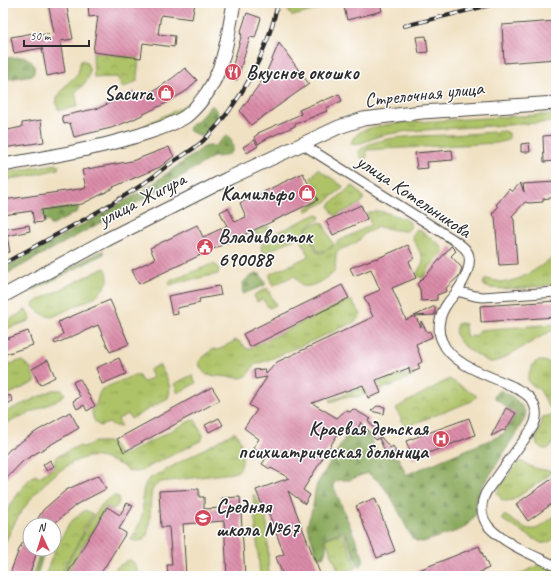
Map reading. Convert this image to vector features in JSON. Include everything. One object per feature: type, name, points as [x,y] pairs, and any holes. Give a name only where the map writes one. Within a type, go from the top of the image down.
[{"type":"main road","points":[[3,165],[116,143],[159,129],[185,117],[196,107],[218,73],[234,3]]},
{"type":"main road","name":"Стрелочная улица","points":[[302,144],[339,127],[363,119],[422,112],[556,103]]},
{"type":"main road","name":"улица Жигура","points":[[3,296],[106,240],[227,179],[302,144]]},
{"type":"street","name":"улица Котельникова","points":[[302,144],[460,244],[467,251],[469,258],[468,270],[447,305],[440,321],[439,327],[441,340],[451,355],[458,361],[521,391],[530,398],[535,406],[536,413],[534,426],[484,496],[482,514],[488,526],[501,537],[556,566]]},
{"type":"street","points":[[457,290],[483,297],[556,292]]},
{"type":"green space","points":[[287,3],[342,3],[293,16],[289,12]]},
{"type":"green space","points":[[93,52],[139,58],[137,81],[123,88],[117,77],[94,78]]},
{"type":"green space","points":[[25,57],[30,60],[33,65],[34,73],[32,75],[3,80],[3,58]]},
{"type":"green space","points":[[81,60],[85,61],[88,65],[89,74],[86,82],[75,92],[78,106],[61,110],[58,109],[56,104],[57,98],[67,84],[78,74]]},
{"type":"green space","points":[[196,97],[187,108],[173,117],[144,128],[145,125],[180,108]]},
{"type":"green space","points":[[210,106],[213,106],[218,114],[217,120],[202,136],[190,131],[189,127],[200,118]]},
{"type":"green space","points":[[556,114],[556,122],[408,131],[383,135],[355,145],[351,144],[353,138],[357,134],[369,128],[396,123]]},
{"type":"green space","points":[[504,131],[509,133],[509,138],[505,141],[497,143],[366,150],[367,156],[365,160],[360,157],[359,151],[376,142],[401,137]]},
{"type":"green space","points":[[226,136],[229,137],[233,147],[227,155],[213,157],[149,196],[3,276],[3,269],[144,190],[204,147],[215,146]]},
{"type":"green space","points":[[56,164],[59,166],[58,169],[3,180],[3,173]]},
{"type":"green space","points":[[318,169],[343,187],[326,202],[307,211],[305,210],[306,208],[320,199],[311,178]]},
{"type":"green space","points":[[352,186],[356,188],[363,197],[363,200],[360,204],[334,215],[329,206],[330,204]]},
{"type":"green space","points":[[75,207],[79,208],[77,212],[53,225],[50,225],[49,221],[45,221],[44,216],[36,217],[35,212]]},
{"type":"green space","points":[[378,211],[403,218],[410,222],[410,228],[407,231],[403,231],[378,227],[364,234],[357,242],[338,251],[334,272],[320,282],[310,286],[303,286],[295,276],[293,276],[274,285],[272,284],[270,274],[307,257],[308,255],[300,237],[263,254],[261,246],[265,238],[317,214],[320,217],[319,219],[307,227],[306,230],[317,252],[321,253],[331,248],[337,242],[371,225],[368,213]]},
{"type":"green space","points":[[320,222],[323,223],[333,244],[329,249],[324,251],[318,251],[307,230],[308,227]]},
{"type":"green space","points":[[269,227],[269,229],[256,235],[256,231]]},
{"type":"green space","points":[[417,229],[440,245],[443,249],[443,252],[431,265],[423,278],[419,277],[417,273],[423,261],[422,256],[412,236]]},
{"type":"green space","points":[[104,251],[104,254],[30,292],[30,288]]},
{"type":"green space","points":[[556,254],[556,284],[506,289],[483,285],[486,279],[502,282],[524,276],[538,268]]},
{"type":"green space","points":[[212,264],[217,266],[219,270],[218,274],[171,285],[169,284],[170,281]]},
{"type":"green space","points":[[104,268],[106,269],[108,282],[96,296],[91,299],[52,317],[41,313],[33,305],[35,302]]},
{"type":"green space","points":[[257,273],[260,274],[265,285],[243,294],[243,283]]},
{"type":"green space","points":[[267,288],[276,305],[269,308],[262,299],[257,302],[254,295]]},
{"type":"green space","points":[[346,301],[352,301],[361,314],[355,322],[254,365],[247,376],[240,378],[207,375],[200,367],[200,360],[213,349],[218,350],[236,340],[249,349]]},
{"type":"green space","points":[[25,310],[30,318],[29,321],[3,330],[3,324]]},
{"type":"green space","points":[[458,323],[465,324],[467,337],[476,336],[480,330],[556,324],[556,330],[551,331],[500,360],[491,362],[486,361],[461,343],[456,334]]},
{"type":"green space","points":[[22,361],[30,367],[35,382],[3,397],[3,367]]},
{"type":"green space","points":[[538,361],[556,365],[556,408],[549,407],[540,390],[529,383],[528,376],[534,363]]},
{"type":"green space","points":[[158,365],[160,366],[168,382],[170,389],[168,398],[131,419],[128,414],[118,419],[121,427],[109,423],[100,426],[96,423],[92,410],[96,405],[102,389],[134,375],[138,375],[142,381],[145,382],[153,377],[150,371]]},
{"type":"green space","points":[[192,375],[196,383],[178,393],[174,384]]},
{"type":"green space","points":[[400,375],[415,375],[394,385],[367,394],[357,397],[344,397],[331,402],[330,400]]},
{"type":"green space","points":[[449,379],[477,396],[472,401],[405,427],[396,408]]},
{"type":"green space","points":[[53,390],[62,390],[65,394],[60,399],[3,425],[3,413]]},
{"type":"green space","points":[[499,390],[507,393],[515,399],[526,413],[524,420],[482,486],[477,502],[476,512],[469,523],[462,529],[454,532],[423,542],[416,541],[412,538],[388,493],[382,485],[367,473],[349,480],[339,480],[333,485],[363,557],[362,564],[359,566],[343,531],[324,539],[326,550],[323,557],[317,556],[307,526],[313,506],[315,491],[317,484],[348,433],[355,434],[358,428],[363,429],[371,438],[372,444],[379,452],[388,457],[398,458],[406,474],[408,474],[506,432],[516,413],[495,398],[494,396]]},
{"type":"green space","points":[[556,415],[556,435],[554,441],[549,448],[541,448],[536,441],[543,417]]},
{"type":"green space","points":[[192,420],[195,420],[203,435],[202,440],[138,472],[130,472],[124,467],[105,458],[89,457],[79,460],[58,472],[40,488],[23,509],[3,547],[3,518],[5,514],[27,482],[35,475],[39,477],[55,467],[55,459],[58,456],[78,446],[84,447],[95,442],[112,443],[118,453],[123,455]]},
{"type":"green space","points":[[233,433],[236,433],[238,436],[242,452],[242,463],[238,471],[161,482],[155,486],[152,491],[147,536],[141,541],[131,540],[141,519],[143,511],[143,491],[149,479]]},
{"type":"green space","points":[[519,462],[534,468],[550,471],[551,474],[513,500],[502,500],[497,493]]},
{"type":"green space","points":[[253,495],[255,495],[266,518],[269,576],[260,576]]},
{"type":"green space","points":[[114,496],[118,497],[118,505],[114,509],[106,507],[65,576],[62,576],[94,516],[108,499]]},
{"type":"green space","points":[[85,510],[93,514],[59,576],[52,576],[46,573],[52,557],[62,557],[62,536],[69,525],[68,524]]},
{"type":"green space","points":[[556,515],[556,537],[545,543],[541,543],[502,519],[506,516],[525,528],[534,529],[540,527]]},
{"type":"green space","points":[[342,533],[357,567],[340,574],[325,539]]},
{"type":"green space","points":[[39,557],[43,557],[37,576],[32,576]]},
{"type":"green space","points":[[128,560],[131,560],[134,563],[140,576],[111,576],[116,568]]},
{"type":"green space","points":[[541,564],[556,568],[556,576],[516,576]]},
{"type":"building","points":[[48,3],[66,3],[73,39],[60,41],[65,72],[47,76],[42,48],[14,53],[11,37],[39,32],[40,35],[54,33]]},
{"type":"building","points":[[88,3],[195,3],[192,19],[161,15],[158,34],[175,36],[174,47],[143,43],[141,58],[93,52],[98,16],[89,17]]},
{"type":"building","points":[[360,3],[380,3],[382,11],[347,20],[344,7]]},
{"type":"building","points":[[247,13],[261,18],[255,38],[250,37],[237,80],[229,78]]},
{"type":"building","points":[[556,21],[556,59],[504,63],[502,25]]},
{"type":"building","points":[[426,36],[428,52],[419,53],[416,37]]},
{"type":"building","points":[[279,43],[309,84],[251,125],[240,111],[264,78]]},
{"type":"building","points":[[185,68],[197,80],[189,89],[164,104],[132,120],[111,128],[74,137],[70,123],[64,124],[62,116],[99,108],[134,91],[137,98],[157,89]]},
{"type":"building","points":[[339,94],[342,101],[326,108],[327,111],[295,124],[295,126],[258,144],[254,137],[258,133],[301,114],[299,110]]},
{"type":"building","points":[[41,120],[44,142],[3,148],[3,131],[22,127],[22,123]]},
{"type":"building","points":[[556,135],[556,161],[544,162],[543,136]]},
{"type":"building","points":[[254,140],[258,146],[247,153],[243,147]]},
{"type":"building","points":[[529,143],[530,152],[521,152],[521,144]]},
{"type":"building","points":[[169,147],[174,156],[160,167],[113,187],[114,188],[82,204],[41,210],[43,222],[34,223],[32,211],[3,215],[3,200],[86,188],[82,170],[132,161]]},
{"type":"building","points":[[452,150],[453,160],[427,162],[428,168],[417,169],[415,153]]},
{"type":"building","points":[[303,173],[310,187],[312,186],[318,200],[139,284],[132,270],[155,259],[150,248],[197,225],[203,237],[227,226],[220,212],[228,208],[235,222],[246,217],[240,203]]},
{"type":"building","points":[[556,182],[556,197],[543,199],[543,202],[525,202],[512,216],[514,220],[517,264],[499,265],[495,217],[492,214],[498,207],[496,205],[509,189],[512,192],[520,183],[524,192],[523,184]]},
{"type":"building","points":[[361,205],[367,219],[333,235],[326,221]]},
{"type":"building","points":[[29,225],[30,231],[7,236],[10,252],[3,253],[3,233],[6,232],[6,229]]},
{"type":"building","points":[[408,245],[414,258],[409,261],[416,278],[392,288],[406,320],[435,306],[435,315],[415,316],[421,327],[421,321],[427,332],[430,331],[432,337],[416,344],[422,362],[418,364],[420,369],[410,373],[409,368],[376,380],[381,393],[368,398],[363,385],[312,403],[337,418],[346,410],[350,412],[353,409],[371,419],[368,421],[381,436],[376,440],[361,422],[355,434],[342,427],[303,490],[310,495],[305,504],[288,491],[321,576],[283,576],[276,557],[284,554],[267,509],[264,510],[256,490],[289,478],[262,464],[267,457],[253,448],[259,439],[244,428],[257,410],[249,405],[267,377],[255,379],[254,370],[265,369],[266,374],[277,362],[373,317],[364,297],[380,290],[371,269],[354,276],[350,268],[376,259]]},
{"type":"building","points":[[451,246],[456,251],[451,256],[462,268],[459,276],[446,288],[447,291],[437,295],[437,300],[421,301],[420,289],[417,284]]},
{"type":"building","points":[[342,285],[349,298],[250,347],[243,334]]},
{"type":"building","points":[[219,286],[221,295],[199,299],[200,303],[177,308],[178,314],[172,315],[168,296]]},
{"type":"building","points":[[110,300],[129,344],[110,352],[98,325],[55,344],[54,342],[63,334],[58,322]]},
{"type":"building","points":[[556,301],[556,317],[481,322],[480,306]]},
{"type":"building","points":[[28,331],[33,345],[3,355],[3,340]]},
{"type":"building","points":[[119,358],[126,374],[102,384],[96,368]]},
{"type":"building","points":[[48,360],[55,377],[40,385],[32,369]]},
{"type":"building","points":[[80,379],[95,406],[87,411],[84,405],[77,409],[73,401],[80,397],[73,382]]},
{"type":"building","points":[[212,387],[220,400],[124,452],[117,439]]},
{"type":"building","points":[[10,395],[13,401],[3,406],[3,399]]},
{"type":"building","points":[[377,406],[385,407],[384,414],[371,411]]},
{"type":"building","points":[[506,408],[516,413],[505,431],[503,430],[491,436]]},
{"type":"building","points":[[70,412],[79,428],[23,461],[3,482],[3,457],[10,449]]},
{"type":"building","points":[[219,418],[223,425],[209,432],[205,425]]},
{"type":"building","name":"Краевая детская психиатрическая больница","points":[[469,418],[475,435],[413,459],[406,441]]},
{"type":"building","points":[[381,437],[390,448],[393,446],[396,452],[387,456],[379,438]]},
{"type":"building","points":[[50,460],[54,466],[47,471],[43,465]]},
{"type":"building","points":[[99,475],[106,489],[77,504],[62,517],[39,517],[43,510],[66,490]]},
{"type":"building","points":[[556,476],[556,501],[528,521],[516,504]]},
{"type":"building","points":[[199,489],[199,497],[204,497],[204,509],[222,508],[222,498],[240,497],[245,576],[227,576],[224,521],[183,524],[186,576],[168,576],[167,565],[172,565],[169,527],[161,527],[159,491]]},
{"type":"building","points":[[375,498],[395,551],[377,558],[356,506]]},
{"type":"building","points":[[127,503],[133,506],[119,529],[126,533],[99,576],[66,576],[107,507],[120,515]]},
{"type":"building","points":[[22,544],[22,557],[35,557],[29,576],[9,576]]},
{"type":"building","points":[[479,546],[489,568],[471,576],[404,576]]},
{"type":"railway","points":[[3,264],[123,197],[204,140],[230,110],[251,77],[267,41],[278,3]]},
{"type":"railway","points":[[404,26],[499,3]]},
{"type":"place","name":"Вкусное окошко","points":[[233,72]]},
{"type":"place","name":"Sacura","points":[[166,93]]},
{"type":"place","name":"Камильфо","points":[[307,193]]},
{"type":"place","name":"Владивосток 690088","points":[[205,247]]},
{"type":"place","name":"Краевая детская психиатрическая больница","points":[[441,439]]},
{"type":"place","name":"Средняя школа №67","points":[[203,518]]}]
